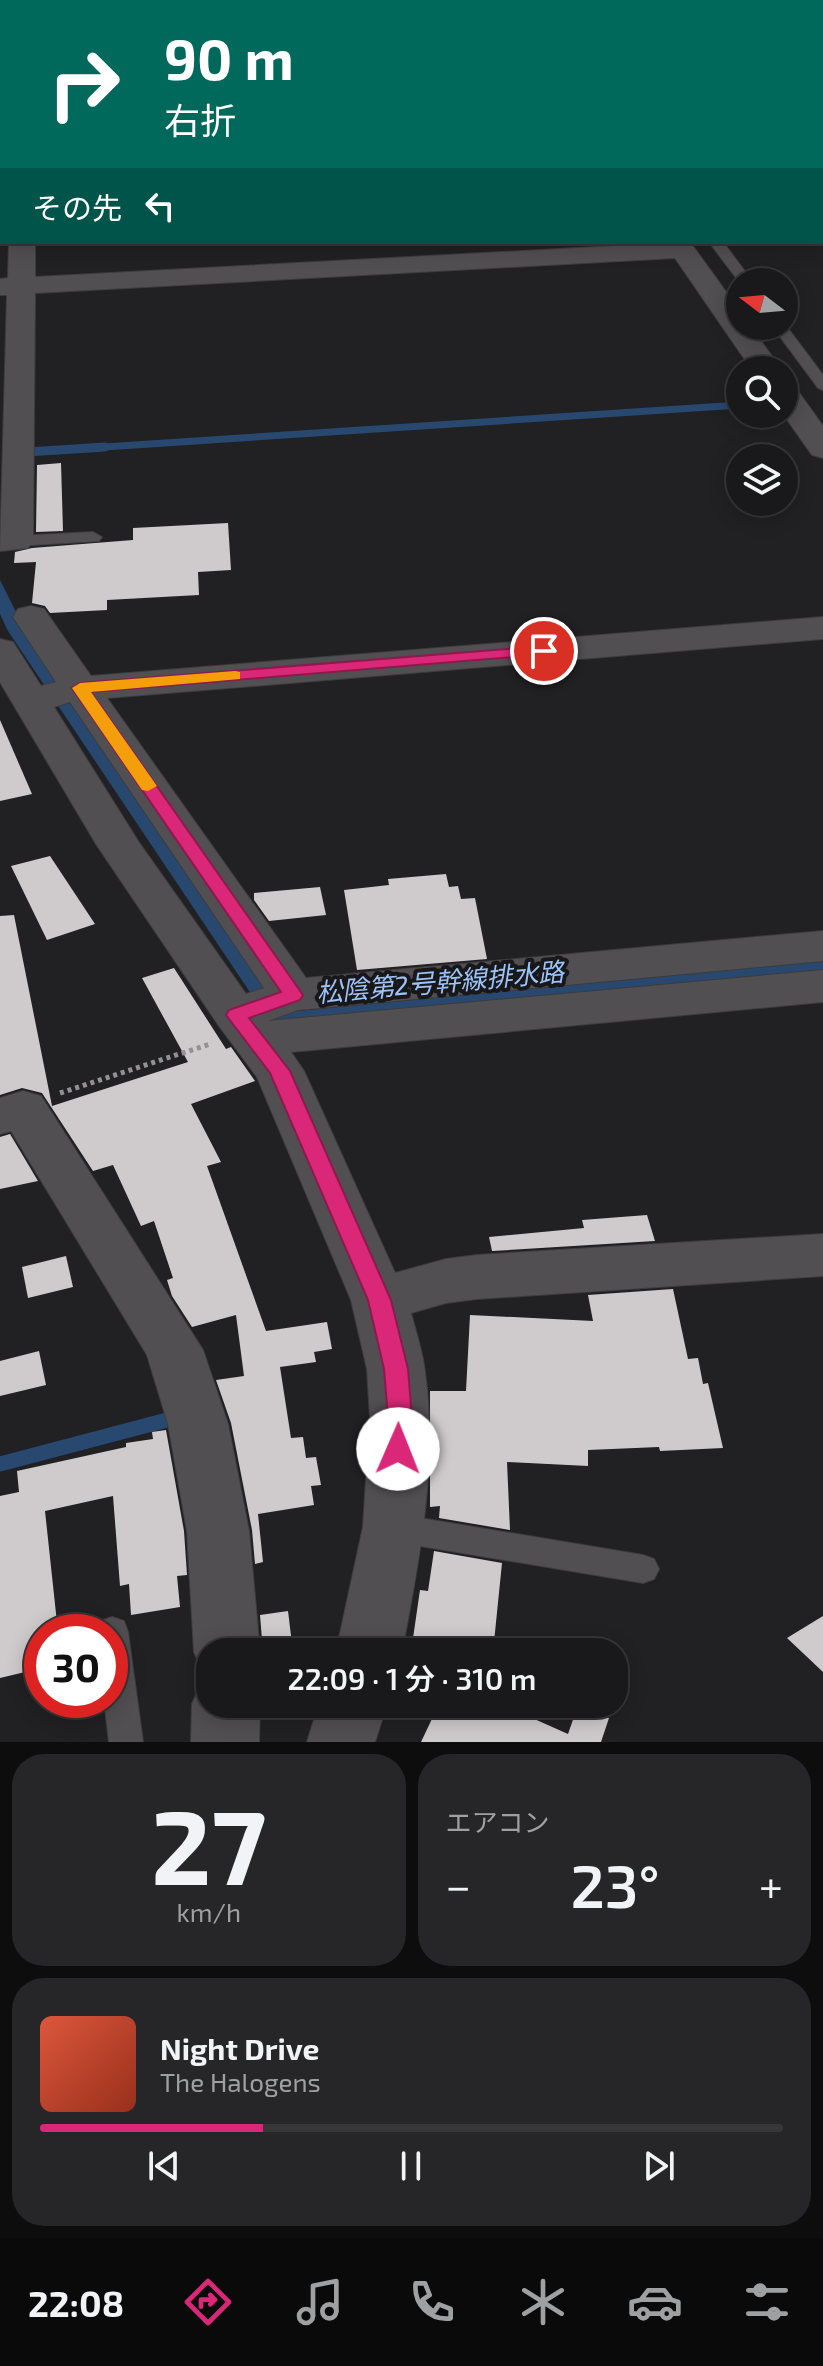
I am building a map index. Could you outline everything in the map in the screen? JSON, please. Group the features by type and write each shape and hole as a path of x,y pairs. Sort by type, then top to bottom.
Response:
{"street":[{"path":"8,541 11,287 22,244"},
{"path":"11,287 679,246 757,356"},
{"path":"798,413 823,448"},
{"path":"31,617 56,694 118,844 262,1014"},
{"path":"56,694 823,628"},
{"path":"0,650 56,694 262,1014 279,1071 379,1300 396,1369 400,1418 394,1527 372,1638"},
{"path":"262,1014 823,946"},
{"path":"262,1014 823,986"},
{"path":"11,1113 174,1350 198,1424 218,1531 226,1638"},
{"path":"379,1300 446,1281 477,1277 823,1255"},
{"path":"225,1742 226,1718"},
{"path":"341,1742 349,1718"}],"lane":[{"path":"718,244 736,268"},
{"path":"789,340 823,385"},
{"path":"8,541 93,537"},
{"path":"394,1527 643,1569"},
{"path":"123,1718 126,1742"}],"path":[{"path":"11,1113 262,1014"}],"water":[{"path":"0,580 22,624 287,1012 823,961 823,976 274,1028 8,631 0,614"}],"building":[{"path":"61,463 63,531 36,532 37,465"},
{"path":"228,523 231,570 198,572 199,595 107,600 107,610 50,613 45,606 32,603 36,562 14,563 15,552 32,548 133,540 133,528"},
{"path":"0,720 32,794 0,801"},
{"path":"50,856 95,924 47,940 11,866"},
{"path":"446,874 449,887 458,886 461,899 475,898 487,959 357,970 344,890 389,885 388,879"},
{"path":"320,887 326,915 269,921 254,900 254,893"},
{"path":"14,915 52,1106 188,1062 142,978 174,968 226,1049 231,1047 255,1081 191,1104 221,1162 207,1166 266,1331 327,1322 332,1349 314,1352 316,1362 280,1367 291,1438 303,1437 306,1458 316,1457 321,1485 311,1486 314,1505 258,1514 263,1562 255,1564 252,1530 231,1423 216,1380 244,1376 236,1315 192,1327 172,1296 167,1280 173,1278 154,1221 141,1226 113,1165 93,1171 42,1093 22,1088 0,1095 0,916"},
{"path":"10,1134 38,1181 0,1189 0,1137"},
{"path":"647,1215 655,1241 492,1251 489,1237 584,1228 582,1220"},
{"path":"66,1256 73,1287 28,1298 22,1267"},
{"path":"673,1289 688,1359 698,1358 703,1384 708,1383 723,1448 588,1450 588,1466 507,1462 510,1530 439,1518 440,1506 430,1507 430,1391 466,1391 470,1315 593,1321 588,1295"},
{"path":"39,1351 46,1385 0,1396 0,1361"},
{"path":"166,1430 184,1531 187,1575 177,1576 180,1607 131,1615 129,1584 120,1586 113,1496 45,1511 56,1614 24,1614 24,1672 0,1678 0,1496 19,1492 17,1471 126,1447 126,1443 153,1439 152,1432"},
{"path":"434,1551 502,1563 494,1638 413,1638 420,1590 428,1591"},
{"path":"288,1611 291,1638 262,1638 260,1615"},
{"path":"823,1616 823,1672 787,1638"},
{"path":"432,1718 532,1718 568,1734 574,1718 609,1718 601,1742 421,1742"}],"waterway":[{"path":"81,449 726,406"},
{"path":"81,449 105,447"},
{"path":"74,449 81,449"},
{"path":"27,452 81,449"},
{"path":"0,1464 167,1420"}],"slow traffic":[{"path":"148,786 80,688 235,676"}],"route":[{"path":"398,1449 400,1418 396,1369 379,1300 279,1071 236,1015 293,995 80,688 544,651"}],"water label":[{"name":"松陰第2号幹線排水路","path":"440,981"}]}
